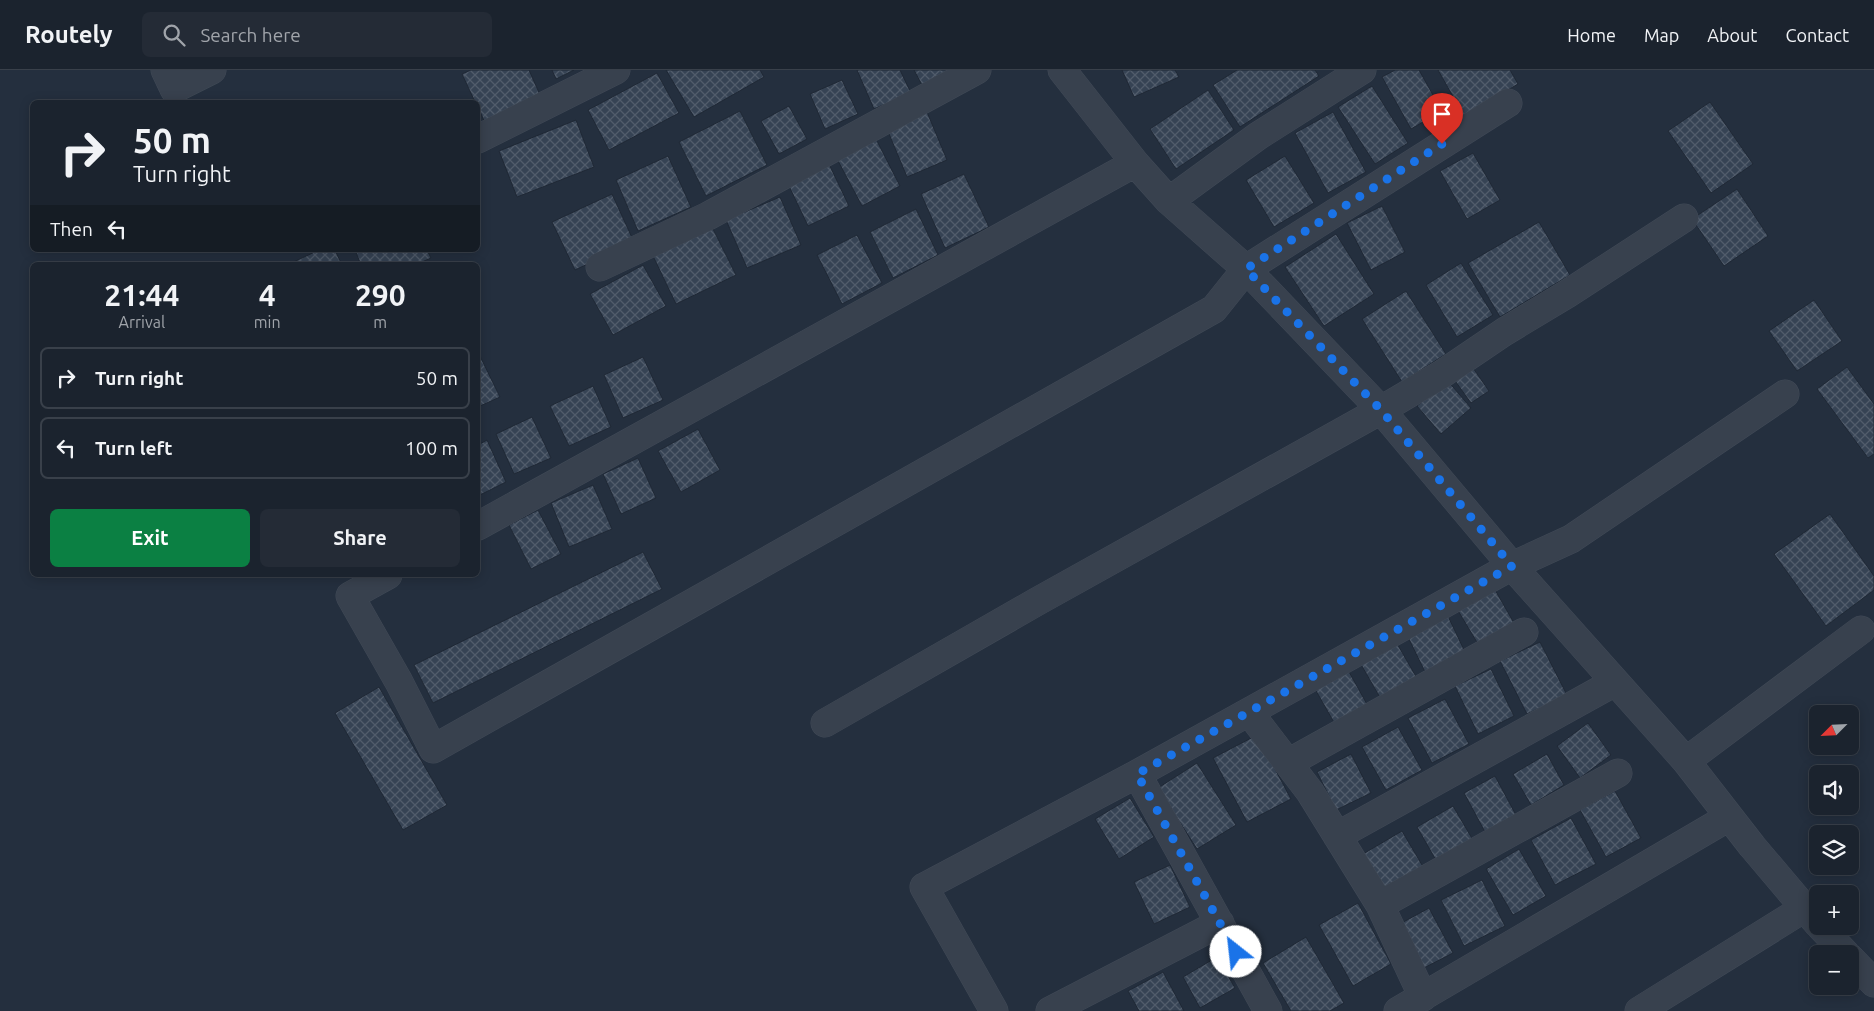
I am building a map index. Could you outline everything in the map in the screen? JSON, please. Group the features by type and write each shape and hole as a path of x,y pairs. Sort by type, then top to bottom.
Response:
{"street":[{"path":"165,70 174,89 212,70"},
{"path":"480,138 616,70"},
{"path":"600,268 708,216 977,70"},
{"path":"1062,70 1135,163 1169,201 1246,269 1381,410 1512,566 1686,762 1809,914"},
{"path":"1169,201 1258,136 1362,70"},
{"path":"384,577 350,596 399,682 432,748 1214,309 1246,269 1508,103"},
{"path":"480,525 1135,163"},
{"path":"824,723 1038,600 1381,410 1442,374 1504,332 1567,294 1684,218"},
{"path":"994,1011 924,887 1137,774 1512,566 1571,539 1786,394"},
{"path":"1686,762 1861,630"},
{"path":"1288,763 1524,632"},
{"path":"1337,836 1615,682"},
{"path":"1249,712 1310,792 1380,905 1423,996"},
{"path":"1380,905 1618,773"},
{"path":"1137,774 1268,1011"},
{"path":"1398,1011 1729,817"},
{"path":"1050,1011 1220,923"},
{"path":"1639,1011 1809,923"},
{"path":"1828,935 1838,945"},
{"path":"1859,967 1874,983"}],"building":[{"path":"471,70 529,70 541,97 485,123 480,112 480,100 474,100 462,74"},
{"path":"552,70 574,70 556,79"},
{"path":"666,70 760,70 764,77 694,117"},
{"path":"857,70 900,70 911,93 874,109"},
{"path":"914,70 951,70 922,85"},
{"path":"1122,70 1175,70 1179,77 1134,97"},
{"path":"1237,70 1315,70 1319,76 1240,127 1213,85"},
{"path":"1395,70 1419,70 1442,111 1411,129 1382,77"},
{"path":"1438,70 1510,70 1518,84 1464,116"},
{"path":"657,73 679,113 609,150 588,110"},
{"path":"842,80 858,114 825,129 810,94"},
{"path":"1372,86 1408,143 1375,164 1338,107"},
{"path":"1208,90 1234,130 1176,169 1150,129"},
{"path":"1710,102 1753,164 1711,193 1668,131"},
{"path":"789,106 807,139 779,154 761,121"},
{"path":"740,111 767,165 706,196 679,142"},
{"path":"927,112 947,160 907,177 887,129"},
{"path":"1333,112 1366,172 1328,193 1295,133"},
{"path":"576,120 594,167 517,197 499,151"},
{"path":"876,139 900,186 862,206 837,159"},
{"path":"1473,153 1500,200 1467,219 1440,171"},
{"path":"668,156 691,207 638,231 616,180"},
{"path":"1285,156 1314,203 1274,227 1246,180"},
{"path":"829,164 849,206 808,226 788,184"},
{"path":"964,174 989,227 945,248 921,194"},
{"path":"1737,189 1768,236 1724,266 1692,219"},
{"path":"612,194 634,242 575,270 552,222"},
{"path":"780,197 801,245 747,268 726,220"},
{"path":"1382,206 1405,252 1371,270 1347,223"},
{"path":"916,209 938,255 893,278 870,232"},
{"path":"1539,222 1570,275 1500,317 1468,263"},
{"path":"712,227 736,275 676,304 653,256"},
{"path":"1336,234 1374,294 1324,326 1285,267"},
{"path":"857,235 882,283 842,304 817,255"},
{"path":"315,252 336,252 341,262 293,262"},
{"path":"356,252 428,252 431,258 422,262 360,262"},
{"path":"1461,263 1493,315 1457,337 1426,285"},
{"path":"643,265 666,306 613,335 590,294"},
{"path":"1406,291 1446,354 1402,382 1362,319"},
{"path":"1814,300 1842,341 1797,371 1769,331"},
{"path":"480,356 500,397 480,406"},
{"path":"643,357 663,400 623,418 604,375"},
{"path":"1471,365 1489,391 1471,403 1453,378"},
{"path":"1847,367 1874,404 1874,454 1868,458 1817,389"},
{"path":"1447,380 1471,408 1441,434 1417,406"},
{"path":"593,386 611,427 569,446 550,406"},
{"path":"532,417 551,458 514,474 496,434"},
{"path":"698,429 720,470 681,492 658,451"},
{"path":"487,440 506,482 480,495 480,444"},
{"path":"638,458 656,498 621,514 603,474"},
{"path":"593,485 612,529 569,547 551,503"},
{"path":"538,510 561,554 531,569 509,525"},
{"path":"1830,514 1874,576 1874,590 1826,626 1774,554"},
{"path":"643,552 662,589 433,703 414,665"},
{"path":"1494,588 1514,623 1478,644 1457,609"},
{"path":"1446,612 1466,654 1426,674 1406,633"},
{"path":"1395,640 1418,680 1382,701 1359,661"},
{"path":"1540,642 1567,695 1527,714 1500,661"},
{"path":"1491,669 1514,716 1478,734 1455,686"},
{"path":"1348,670 1368,706 1336,726 1315,689"},
{"path":"379,687 447,805 403,830 335,713"},
{"path":"1445,699 1469,744 1432,763 1408,718"},
{"path":"1588,723 1611,755 1580,778 1557,746"},
{"path":"1398,727 1422,770 1386,790 1362,747"},
{"path":"1257,735 1291,799 1247,822 1213,758"},
{"path":"1351,754 1371,793 1336,810 1317,772"},
{"path":"1547,754 1564,785 1531,805 1513,774"},
{"path":"1197,763 1236,825 1197,849 1158,788"},
{"path":"1495,776 1516,815 1485,832 1464,793"},
{"path":"1615,791 1641,838 1606,857 1580,810"},
{"path":"1130,798 1154,837 1119,859 1095,819"},
{"path":"1453,806 1473,840 1437,862 1417,827"},
{"path":"1571,818 1596,864 1555,885 1531,840"},
{"path":"1402,831 1425,870 1386,893 1363,854"},
{"path":"1519,849 1546,896 1513,915 1486,869"},
{"path":"1170,865 1190,907 1154,924 1134,882"},
{"path":"1482,880 1505,926 1464,946 1441,900"},
{"path":"1358,903 1391,964 1353,986 1319,925"},
{"path":"1429,908 1453,953 1420,970 1396,926"},
{"path":"1306,937 1344,1003 1330,1011 1291,1011 1263,963"},
{"path":"1217,957 1235,988 1200,1008 1183,977"},
{"path":"1163,972 1184,1011 1139,1011 1128,991"}],"route":[{"path":"1236,952 1137,774 1512,566 1381,410 1246,269 1442,144"}]}
